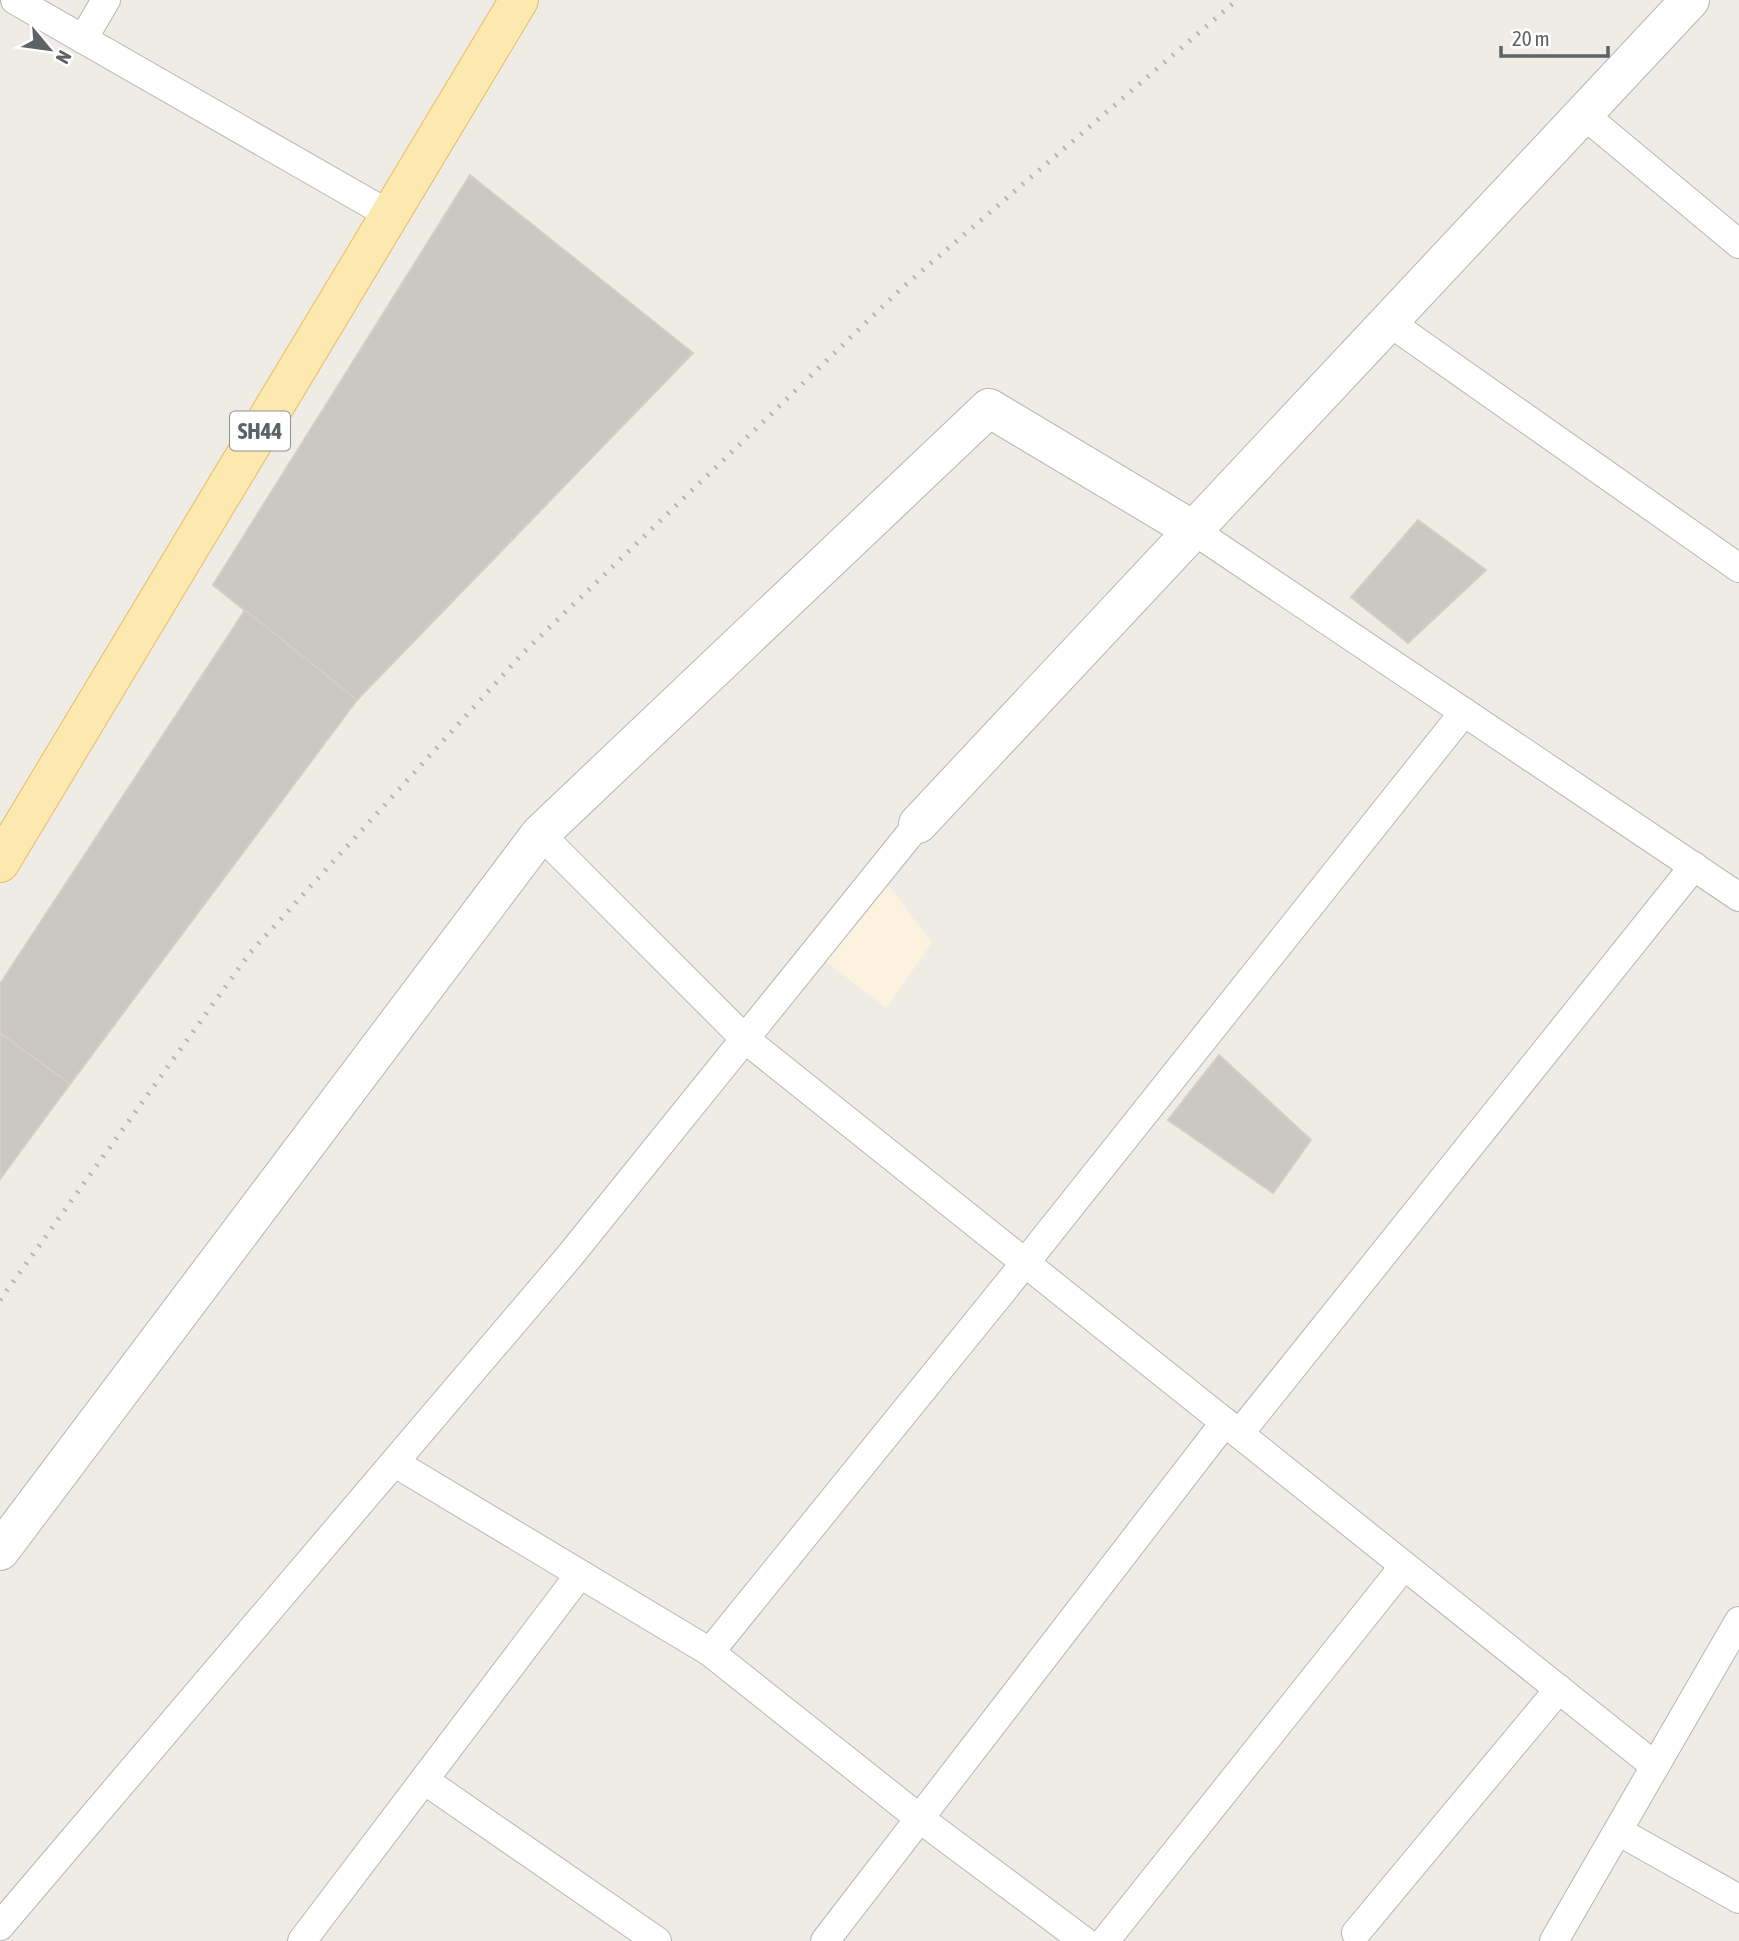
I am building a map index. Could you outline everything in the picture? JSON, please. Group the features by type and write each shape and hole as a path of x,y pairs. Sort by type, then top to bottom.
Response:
{"main road":[{"name":"SH44","path":"0,863 519,0"}],"street":[{"path":"15,0 390,215"},
{"path":"83,39 106,0"},
{"path":"0,1926 568,1258 918,824 1690,0"},
{"path":"1583,114 1739,244"},
{"path":"1389,322 1739,568"},
{"path":"0,1551 540,834 989,408 1193,530 1739,897"},
{"path":"710,1652 1025,1263 1464,712"},
{"path":"540,834 745,1039 1655,1766"},
{"path":"825,1941 919,1818 1232,1428 1693,866"},
{"path":"395,1463 710,1652 919,1818 1084,1941"},
{"path":"1105,1941 1404,1566"},
{"path":"302,1941 580,1574"},
{"path":"1554,1941 1739,1621"},
{"path":"1356,1933 1559,1689"},
{"path":"424,1780 657,1941"},
{"path":"1618,1831 1739,1899"}],"shaded area":[{"path":"879,873 932,943 886,1008 815,953"}],"building":[{"path":"470,175 693,353 357,700 213,585"},
{"path":"1418,520 1486,570 1408,643 1351,597"},
{"path":"245,610 357,700 70,1084 0,1033 0,984"},
{"path":"0,1033 70,1084 0,1179"},
{"path":"1219,1055 1311,1140 1273,1193 1168,1120"}],"railway":[{"path":"0,1300 249,954 524,652 902,288 1237,0"}]}
